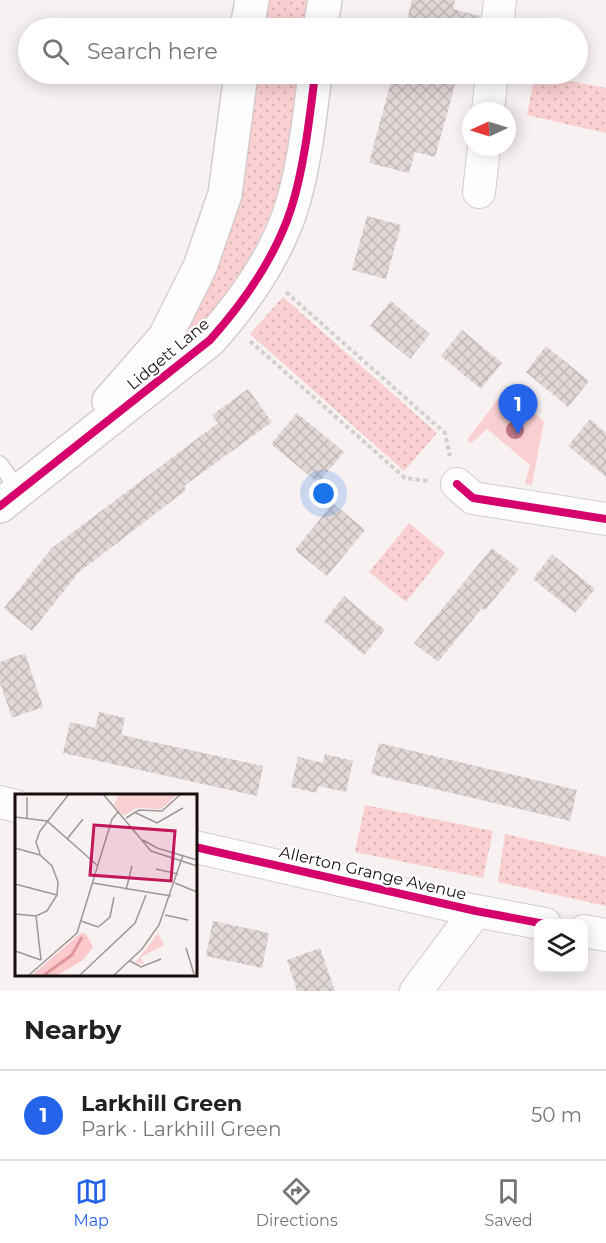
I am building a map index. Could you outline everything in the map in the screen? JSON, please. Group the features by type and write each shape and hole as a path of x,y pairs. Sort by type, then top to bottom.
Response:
{"street":[{"path":"249,18 252,0"},
{"path":"322,18 325,0"},
{"path":"498,18 500,0"},
{"name":"Lidgett Lane","path":"54,464 165,337 200,267 225,194 240,84"},
{"name":"Lidgett Lane","path":"9,499 210,340 263,272 291,208 313,84"},
{"path":"489,102 491,84"},
{"path":"479,192 483,156"},
{"path":"457,484 473,498 606,519"},
{"path":"0,802 15,806"},
{"name":"Allerton Grange Avenue","path":"196,847 534,922"},
{"path":"416,991 476,910"},
{"path":"588,932 606,935"}],"lane":[{"path":"0,464 9,499"}],"path":[{"path":"227,321 405,478 457,484 445,433 263,272"}],"shaded area":[{"path":"263,0 312,0 309,18 260,18"},
{"path":"249,84 299,84 290,151 273,207 261,234 233,285 216,309 178,353 174,347"},
{"path":"533,84 586,84 606,88 606,133 527,115"},
{"path":"283,297 437,433 404,471 250,334"},
{"path":"508,393 544,421 532,485 525,484 530,465 487,429 471,443 467,440 502,394"},
{"path":"409,523 445,553 406,602 369,572"},
{"path":"365,805 493,831 483,878 355,852"},
{"path":"505,834 606,857 606,906 498,882"}],"building":[{"path":"412,0 455,0 453,9 480,16 480,18 408,18"},
{"path":"390,84 455,84 435,157 415,152 409,173 369,163"},
{"path":"367,216 401,225 386,279 352,270"},
{"path":"391,301 430,334 410,359 370,326"},
{"path":"462,330 502,363 481,389 441,356"},
{"path":"546,346 589,381 568,407 526,372"},
{"path":"248,389 272,422 184,486 186,490 78,573 32,631 4,608 52,548 218,423 212,415"},
{"path":"297,413 344,452 318,483 271,444"},
{"path":"590,419 606,433 606,477 568,446"},
{"path":"333,503 365,530 327,576 295,550"},
{"path":"492,548 519,569 485,610 482,608 438,662 414,643"},
{"path":"552,554 595,589 575,613 533,579"},
{"path":"344,596 385,630 364,655 324,621"},
{"path":"25,653 43,707 12,718 0,683 0,662"},
{"path":"99,712 125,718 121,735 263,766 257,796 63,753 70,722 95,728"},
{"path":"379,743 577,790 570,821 371,774"},
{"path":"325,754 353,761 346,792 318,786 317,793 291,787 298,757 323,763"},
{"path":"213,921 269,933 262,968 206,956"},
{"path":"320,948 335,991 297,991 287,960"}],"cycle path":[{"path":"0,506 210,340 235,310 267,262 291,209 303,160 314,84"},
{"path":"457,484 473,498 606,519"},
{"path":"196,847 476,911 534,922"}],"place":[{"name":"Larkhill Green","path":"518,434"}]}
